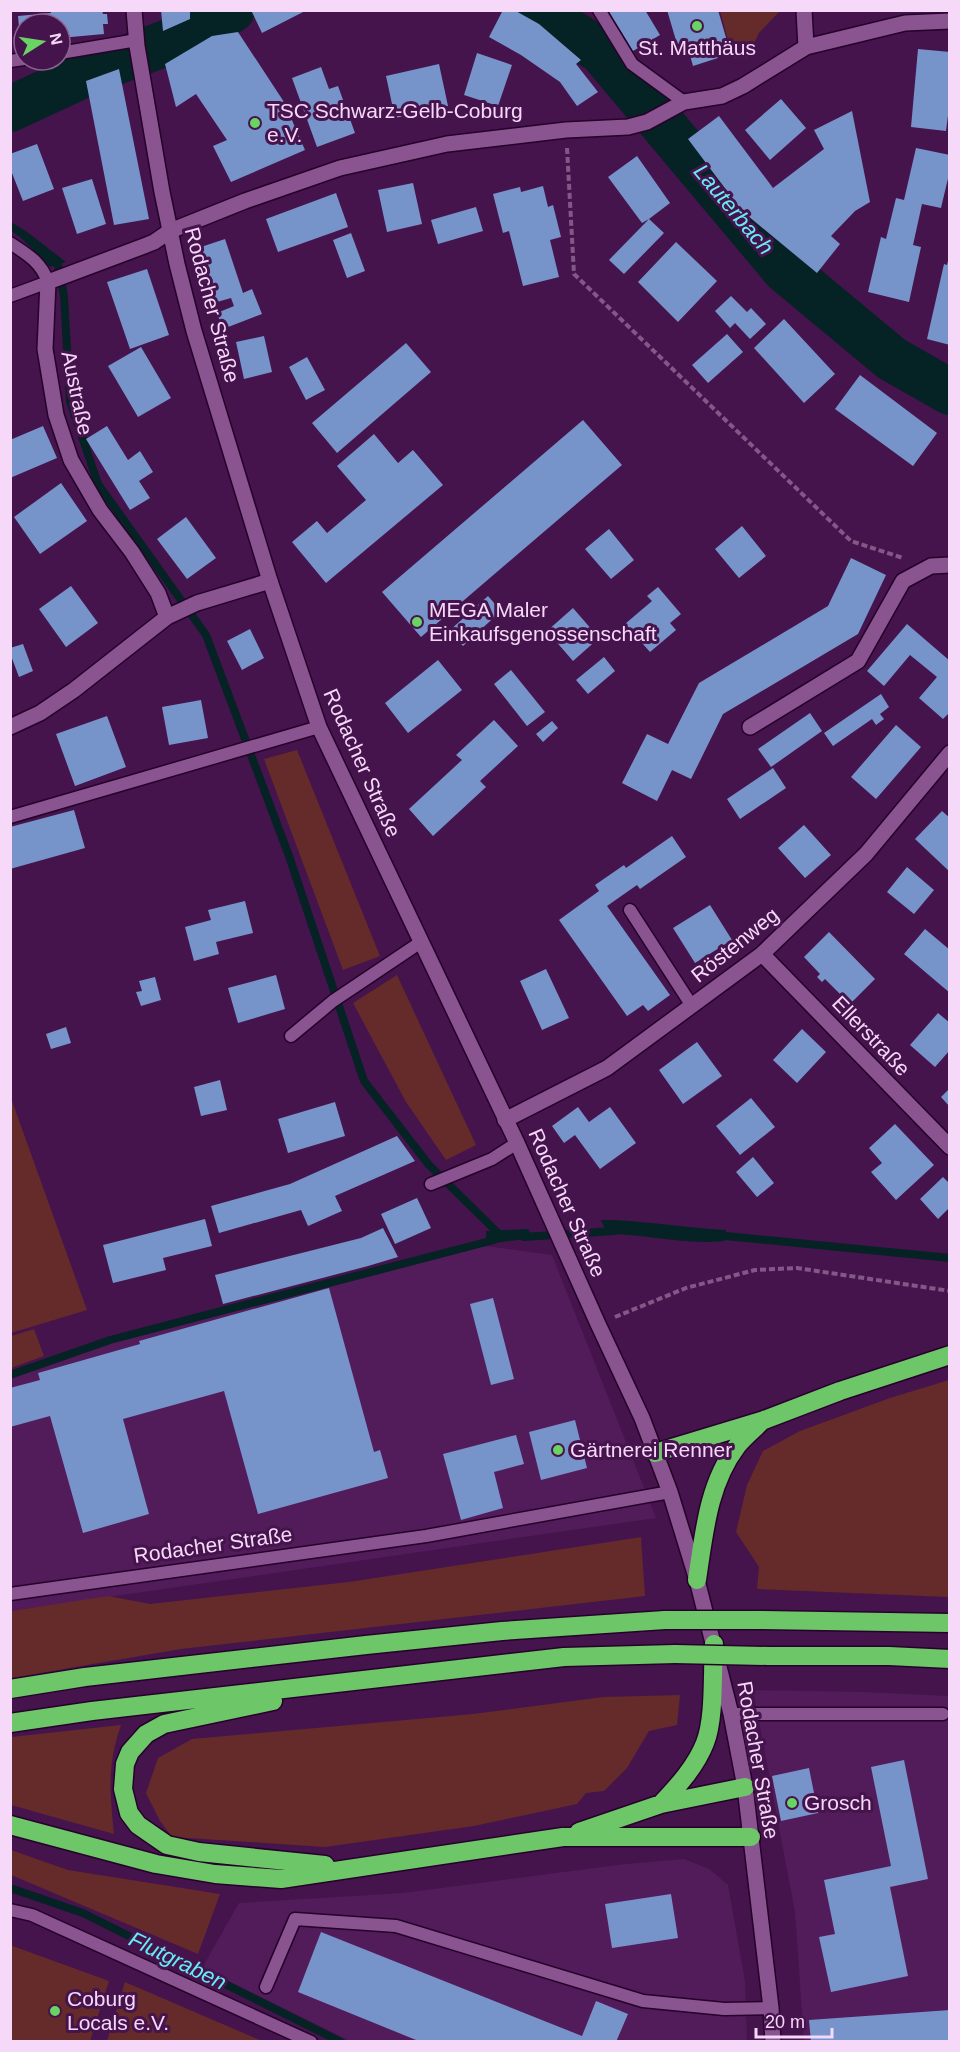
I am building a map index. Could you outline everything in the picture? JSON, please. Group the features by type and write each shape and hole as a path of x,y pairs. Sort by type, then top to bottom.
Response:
{"highway":[{"path":"655,1452 764,1420 840,1390 950,1355"},
{"path":"697,1580 708,1513 721,1472 737,1445 764,1420"},
{"path":"10,1689 85,1677 502,1631 665,1620 950,1623"},
{"path":"661,1804 681,1782 705,1743 710,1721 714,1644"},
{"path":"10,1723 92,1711 564,1657 675,1654 889,1656 950,1659"},
{"path":"350,1868 199,1852 167,1845 138,1825 129,1813 123,1789 125,1764 130,1752 146,1734 164,1724 369,1680"},
{"path":"563,1837 661,1804 745,1787"},
{"path":"10,1825 156,1864 214,1874 281,1879 563,1837 751,1837"}],"street":[{"name":"Rodacher Straße","path":"134,10 141,68 170,231 194,331 270,581 319,727 517,1143 597,1324 642,1418 670,1492 714,1644 745,1787 773,2042"},
{"path":"804,10 806,47"},
{"path":"50,281 154,242 170,231 245,201 340,168 447,144 566,130 628,127 647,122 684,102 722,96 743,86 806,47 905,23 950,21"},
{"name":"Austraße","path":"50,281 45,349 56,415 71,460 100,510 132,552 172,615"},
{"path":"750,727 858,661 903,581 931,566 950,565"},
{"path":"10,727 40,713 74,690 172,615 197,603 270,581"},
{"name":"Röstenweg","path":"506,1120 607,1068 762,954 866,854 950,753"},
{"name":"Ellerstraße","path":"762,954 950,1146"}],"lane":[{"path":"599,10 599,15 632,64 684,102"},
{"path":"72,51 137,43"},
{"path":"10,243 36,260 50,281 10,296"},
{"path":"10,817 319,727"},
{"path":"630,910 692,1006"},
{"path":"291,1035 333,1001 421,942"},
{"path":"431,1184 492,1159 517,1143"},
{"name":"Rodacher Straße","path":"10,1594 426,1536 670,1492"},
{"path":"731,1714 943,1714"},
{"path":"10,1910 32,1915 310,2042"},
{"path":"266,1987 295,1919 396,1926 643,2001 724,2009 771,2008"}],"path":[{"path":"566,130 574,274 852,541 931,566"},
{"path":"597,1324 686,1288 755,1270 797,1268 950,1291"}],"shaded area":[{"path":"208,10 237,11 240,14 161,53 158,36"},
{"path":"720,10 780,11 759,33 747,58 733,58"},
{"path":"593,34 651,95 636,104 620,91 591,53"},
{"path":"11,222 66,262 50,267 11,231"},
{"path":"297,750 380,956 343,970 264,759"},
{"path":"397,975 476,1145 446,1160 406,1102 353,1003"},
{"path":"11,1098 87,1310 10,1333"},
{"path":"601,1220 726,1230 725,1241 696,1242 607,1234"},
{"path":"528,1229 533,1238 486,1244 486,1231"},
{"path":"485,1246 552,1255 656,1518 11,1611 10,1375 110,1340"},
{"path":"34,1329 44,1356 11,1368 11,1336"},
{"path":"949,1380 949,1597 757,1589 759,1567 736,1532 747,1485 763,1451 800,1431 890,1398"},
{"path":"641,1537 645,1596 181,1649 11,1678 11,1611 108,1596 150,1604 349,1582"},
{"path":"753,1690 949,1696 949,2041 804,2041 795,1912"},
{"path":"680,1695 677,1725 649,1731 627,1768 604,1791 586,1793 577,1804 474,1826 325,1847 172,1837 160,1821 146,1793 158,1758 192,1739 473,1714 603,1697"},
{"path":"121,1725 113,1753 111,1779 114,1834 11,1805 11,1737"},
{"path":"11,1850 68,1870 220,1894 198,1954 11,1875"},
{"path":"684,1859 709,1869 728,1885 745,1981 747,2041 350,2041 202,1968 239,1903 403,1893 625,1864"},
{"name":"Coburg Locals e.V.","path":"10,1945 109,1981 90,2041 11,2041"},
{"path":"125,1982 262,2041 107,2041"}],"building":[{"path":"51,10 102,10 103,14 107,14 108,24 103,24 104,34 72,37 72,12 51,12"},
{"path":"161,10 190,10 190,19 163,31"},
{"path":"251,10 307,10 262,33"},
{"path":"503,10 514,10 539,24 581,60 576,64 598,92 577,106 560,82 521,55 489,37"},
{"path":"608,10 645,10 660,35 633,51"},
{"name":"St. Matthäus","path":"667,10 718,10 727,41 717,44 721,57 693,66 689,52 680,54"},
{"name":"TSC Schwarz-Gelb-Coburg e.V.","path":"238,32 284,102 305,150 231,182 213,146 227,140 196,94 176,107 165,64 212,36"},
{"path":"918,49 950,52 950,100 946,131 911,127"},
{"path":"477,53 512,65 498,106 464,95"},
{"path":"439,64 448,106 395,118 386,76"},
{"path":"321,67 329,89 338,86 355,133 317,147 292,78"},
{"path":"119,69 149,219 114,225 86,81"},
{"path":"781,99 806,128 770,160 745,130"},
{"path":"852,111 870,202 855,211 831,236 840,244 817,273 742,211 688,139 719,116 773,188 824,149 814,130"},
{"path":"37,144 54,189 23,201 10,168 10,154"},
{"path":"916,148 950,155 950,170 941,208 922,204 913,245 921,247 909,302 868,292 881,237 886,239 896,198 904,200"},
{"path":"637,156 670,203 642,223 608,177"},
{"path":"92,179 106,224 77,234 62,188"},
{"path":"413,183 422,224 387,232 378,190"},
{"path":"543,186 548,207 553,205 561,237 550,240 559,277 523,286 509,231 503,233 493,194 520,187 521,192"},
{"path":"336,193 348,227 278,252 266,219"},
{"path":"476,207 483,231 438,244 431,220"},
{"path":"649,219 664,233 624,274 609,260"},
{"path":"351,233 365,271 347,278 333,240"},
{"path":"225,239 243,293 252,289 262,314 223,329 217,313 234,306 231,298 210,304 192,250"},
{"path":"676,242 717,281 678,322 638,282"},
{"path":"949,257 950,345 927,339 944,264 947,265"},
{"path":"147,269 169,335 130,349 107,282"},
{"path":"731,296 747,312 751,308 766,324 750,339 735,323 730,328 715,311"},
{"path":"784,319 835,374 804,403 754,348"},
{"path":"727,334 743,352 708,383 692,365"},
{"path":"264,336 272,372 244,379 236,342"},
{"path":"406,343 431,372 337,453 312,423"},
{"path":"141,347 171,398 138,417 108,366"},
{"path":"307,357 325,390 306,400 289,367"},
{"path":"860,375 937,433 913,466 835,409"},
{"path":"583,420 622,465 421,637 382,592"},
{"path":"43,426 57,458 10,478 10,440"},
{"path":"107,426 128,460 140,451 153,472 139,481 150,498 130,510 86,439"},
{"path":"374,434 398,463 413,450 443,485 326,583 292,542 317,521 327,533 366,500 337,466"},
{"path":"61,483 87,521 40,554 14,517"},
{"path":"186,517 216,558 187,579 157,539"},
{"path":"742,526 766,556 739,578 715,549"},
{"path":"609,529 634,560 611,579 585,549"},
{"path":"851,558 886,575 858,634 723,714 691,779 672,770 657,801 622,783 647,734 668,744 699,683 828,606"},
{"path":"71,586 98,623 66,647 39,609"},
{"path":"658,587 681,614 670,623 676,630 650,652 625,624 652,601 647,596"},
{"path":"488,596 501,611 463,646 449,631"},
{"path":"573,608 599,638 573,661 547,631"},
{"path":"907,624 950,661 950,712 943,719 919,698 937,677 910,655 884,686 867,671"},
{"path":"250,629 264,658 242,670 227,641"},
{"path":"23,644 33,671 19,677 10,648"},
{"path":"604,657 615,671 588,694 576,680"},
{"path":"438,660 462,690 408,733 385,703"},
{"path":"511,670 545,712 527,726 494,684"},
{"path":"881,694 889,707 880,714 884,719 876,725 872,719 833,746 824,733"},
{"path":"201,700 208,738 169,745 162,707"},
{"path":"810,713 822,731 771,767 758,749"},
{"path":"107,716 126,767 75,786 56,734"},
{"path":"494,720 518,746 480,781 486,787 433,836 409,809 462,760 456,755"},
{"path":"552,721 558,728 543,742 536,734"},
{"path":"896,725 921,747 876,799 851,777"},
{"path":"773,768 786,788 740,819 727,799"},
{"path":"74,810 85,848 10,869 10,827"},
{"path":"942,811 950,818 950,872 915,839"},
{"path":"804,825 831,855 805,878 778,848"},
{"path":"672,836 686,857 640,889 637,885 607,906 670,995 648,1011 643,1005 627,1016 559,920 599,891 595,885 624,865 626,868"},
{"path":"907,867 934,890 914,914 887,892"},
{"path":"245,901 253,933 216,942 219,954 194,961 185,927 211,920 208,910"},
{"path":"710,905 732,940 695,963 673,928"},
{"path":"925,929 950,950 950,993 904,954"},
{"path":"829,932 875,979 850,1004 825,979 822,982 817,977 820,974 804,957"},
{"path":"546,969 569,1018 542,1030 520,981"},
{"path":"276,975 285,1009 238,1023 228,988"},
{"path":"155,977 161,1000 141,1006 136,992 142,991 139,981"},
{"path":"938,1013 950,1023 950,1050 935,1067 910,1045"},
{"path":"66,1027 71,1043 51,1049 46,1034"},
{"path":"802,1029 826,1052 797,1083 773,1060"},
{"path":"697,1042 722,1076 683,1104 659,1070"},
{"path":"220,1080 227,1110 201,1116 194,1087"},
{"path":"950,1088 950,1107 941,1097"},
{"path":"751,1098 775,1127 740,1155 716,1126"},
{"path":"335,1102 345,1136 288,1153 278,1119"},
{"path":"578,1107 589,1122 610,1107 636,1143 600,1169 575,1135 564,1143 552,1126"},
{"path":"895,1124 934,1165 896,1200 871,1172 882,1163 869,1148"},
{"path":"397,1136 415,1161 335,1196 342,1211 308,1226 301,1210 219,1233 211,1206 290,1184"},
{"path":"753,1157 774,1183 757,1197 736,1172"},
{"path":"943,1177 950,1184 950,1207 938,1219 920,1199"},
{"path":"417,1198 431,1228 395,1244 381,1214"},
{"path":"205,1219 212,1246 163,1258 166,1270 113,1283 103,1245"},
{"path":"383,1228 398,1257 223,1304 215,1275 361,1238"},
{"path":"329,1288 374,1452 380,1450 388,1478 258,1514 224,1391 123,1419 149,1514 83,1533 50,1416 10,1427 10,1388 40,1380 38,1373 140,1344 139,1341"},
{"path":"493,1298 514,1379 491,1385 470,1304"},
{"name":"Gärtnerei Renner","path":"575,1420 587,1468 541,1480 529,1432"},
{"path":"516,1435 524,1464 494,1472 503,1508 461,1520 443,1454"},
{"path":"904,1760 928,1879 890,1887 908,1976 831,1992 819,1937 835,1934 824,1880 891,1866 871,1767"},
{"path":"809,1768 818,1813 781,1821 772,1776"},
{"path":"671,1894 678,1938 612,1948 605,1904"},
{"path":"321,1932 582,2036 596,2001 628,2014 616,2042 421,2042 298,1992"},
{"path":"950,2010 950,2042 811,2042 809,2020"}],"waterway":[{"name":"Lauterbach","path":"10,109 92,71 182,37 232,10"},
{"name":"Lauterbach","path":"535,10 601,51 785,270 892,359 950,392"},
{"path":"54,258 57,261 64,296 70,401 98,484 206,635 289,856 364,1081 429,1165 502,1237"},
{"path":"524,1237 614,1231"},
{"path":"715,1235 950,1258"},
{"path":"10,1375 110,1340 494,1240"},
{"name":"Flutgraben","path":"10,1888 83,1913 341,2042"}],"place":[{"name":"St. Matthäus","path":"697,26"},
{"name":"TSC Schwarz-Gelb-Coburg e.V.","path":"255,123"},
{"name":"MEGA Maler Einkaufsgenossenschaft","path":"417,622"},
{"name":"Gärtnerei Renner","path":"558,1450"},
{"name":"Grosch","path":"792,1803"},
{"name":"Coburg Locals e.V.","path":"55,2011"}]}
